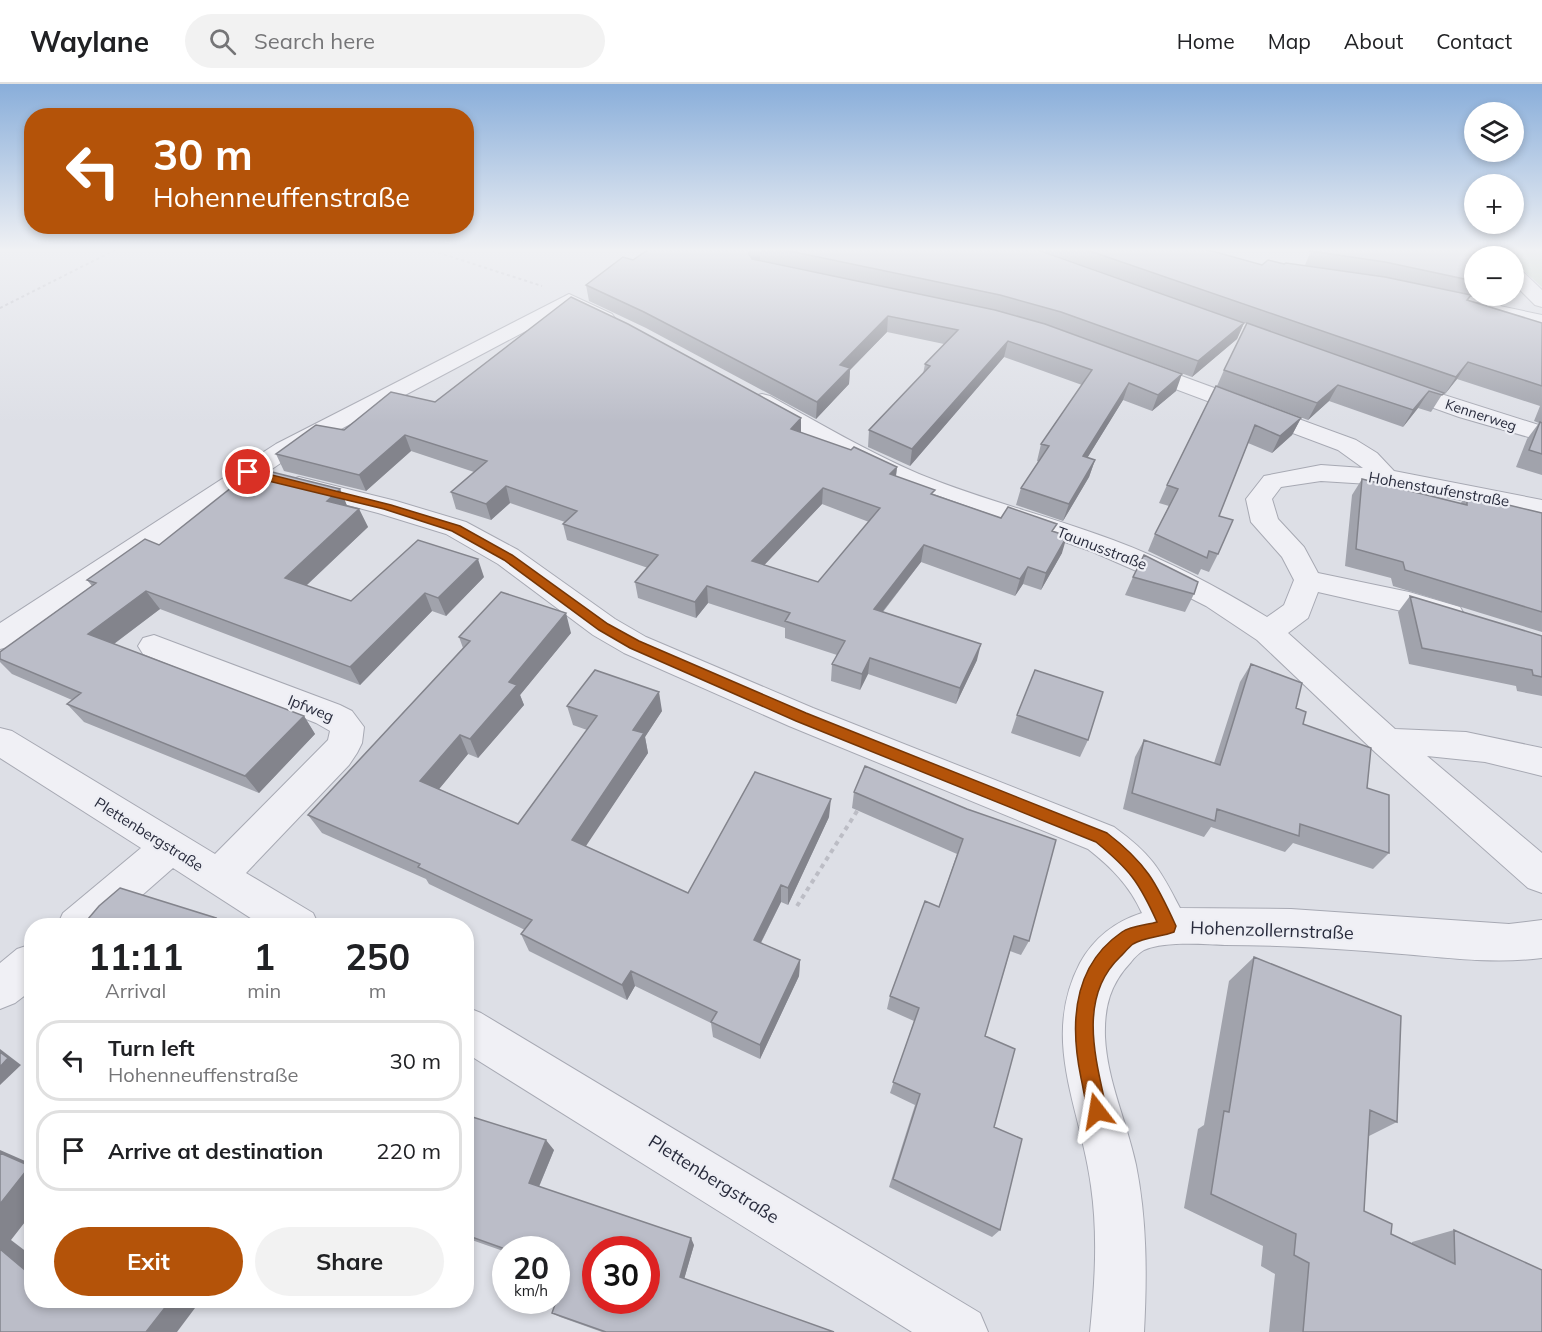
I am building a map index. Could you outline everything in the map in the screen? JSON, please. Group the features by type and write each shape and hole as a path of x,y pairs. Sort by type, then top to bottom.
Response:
{"street":[{"path":"0,638 285,449 555,307"},
{"path":"584,307 628,329"},
{"path":"1476,307 1542,321"},
{"path":"1116,359 1347,445 1368,458 1385,477"},
{"name":"Kennerweg","path":"1378,380 1467,412 1542,434"},
{"name":"Taunusstraße","path":"744,391 863,456 910,478 943,492 1103,546 1152,566 1216,599 1268,632 1388,743 1542,876"},
{"path":"248,472 387,507 456,528 508,557 603,627 635,645 1101,838 1126,857 1146,880 1168,926"},
{"name":"Hohenstaufenstraße","path":"1308,580 1294,553 1265,522 1259,499 1273,481 1321,472 1385,477 1466,491 1542,508"},
{"path":"1268,632 1297,611 1308,580 1409,602 1472,622"},
{"name":"Ipfweg","path":"154,646 328,714 340,720 347,727 345,743 337,755 218,876"},
{"name":"Plettenbergstraße","path":"0,741 286,918"},
{"path":"1388,743 1419,741 1464,746 1542,762"},
{"path":"87,918 170,848"},
{"name":"Hohenzollernstraße","path":"1117,1332 1120,1301 1118,1214 1108,1143 1092,1096 1084,1048 1084,1014 1089,989 1102,962 1128,938 1168,926 1262,926 1509,944 1542,939"},
{"path":"0,989 24,970"},
{"name":"Plettenbergstraße","path":"474,1033 961,1332"}],"path":[{"path":"797,906 892,753"}],"building":[{"path":"558,307 593,307 628,324 801,418 791,429 851,450 854,447 897,467 890,474 935,490 931,494 1001,518 1008,507 1057,524 1052,531 1067,536 1046,573 1028,567 1020,579 924,545 874,609 981,644 960,688 870,658 862,674 832,664 845,641 785,621 790,613 707,586 695,602 635,582 658,555 563,524 577,511 506,486 486,504 451,492 487,461 405,435 359,475 276,454 316,425 344,430 391,392 435,402","holes":["823,488 880,508 818,582 752,561"]},
{"path":"634,307 982,307 1045,324 1182,374 1158,395 1129,383 1083,456 1095,460 1069,504 1021,488 1049,446 1041,444 1092,370 1008,341 912,449 869,430 930,366 925,364 958,330 888,316 840,365 850,368 817,402"},
{"path":"1044,307 1199,307 1244,323 1198,361"},
{"path":"1253,307 1491,307 1542,323 1542,386 1468,362 1456,377"},
{"path":"1247,323 1444,393 1442,395 1429,391 1413,410 1338,385 1317,403 1224,370"},
{"path":"1216,386 1301,418 1280,436 1255,425 1219,516 1233,520 1218,554 1209,551 1207,558 1155,534 1178,489 1167,485"},
{"path":"1540,422 1542,423 1542,454 1529,450"},
{"path":"256,468 340,489 327,501 359,509 285,578 351,601 418,540 478,559 438,598 425,593 350,667 146,591 88,634 304,716 245,776 67,704 81,693 0,659 0,652 96,583 87,580 145,539 159,545"},
{"path":"1362,479 1467,505 1467,495 1542,513 1542,612 1405,570 1403,562 1356,549"},
{"path":"1144,555 1198,582 1194,594 1133,577"},
{"path":"501,592 566,613 509,682 517,685 470,739 460,735 420,781 518,824 597,716 567,706 595,670 659,692 633,730 644,733 572,840 688,893 755,772 831,799 788,888 781,885 754,940 800,960 760,1045 711,1022 717,1012 631,971 622,985 521,934 532,920 418,867 420,864 308,815 470,641 459,637"},
{"path":"1410,596 1542,636 1542,677 1533,675 1532,670 1422,648"},
{"path":"1251,664 1302,683 1296,708 1306,712 1303,724 1371,748 1367,788 1389,795 1389,853 1300,824 1299,836 1217,809 1215,821 1132,793 1144,740 1220,765"},
{"path":"1035,670 1103,692 1088,740 1017,715"},
{"path":"865,766 967,809 1056,840 1029,941 1014,936 985,1036 1015,1049 994,1127 1022,1139 1000,1230 893,1179 920,1094 893,1082 919,1008 890,996 925,901 939,907 963,839 854,792"},
{"path":"120,888 216,918 89,918"},
{"path":"1254,957 1401,1016 1397,1122 1370,1110 1364,1211 1392,1224 1391,1234 1455,1264 1454,1230 1542,1270 1542,1332 1303,1332 1309,1263 1294,1255 1296,1234 1211,1194 1224,1111 1229,1112"},
{"path":"0,1052 8,1058 0,1067"},
{"path":"474,1118 546,1140 529,1183 691,1238 680,1277 834,1332 606,1332 555,1314 570,1314 570,1236 492,1236 492,1244 474,1238"},
{"path":"0,1153 24,1163 24,1174 0,1204"},
{"path":"0,1249 24,1269 24,1308 165,1308 146,1332 0,1332"}],"route":[{"path":"248,472 387,507 456,528 508,557 603,627 635,645 801,717 1101,838 1126,857 1146,880 1168,926 1128,938 1102,962 1089,989 1084,1014 1084,1048 1092,1096 1097,1111"}]}
